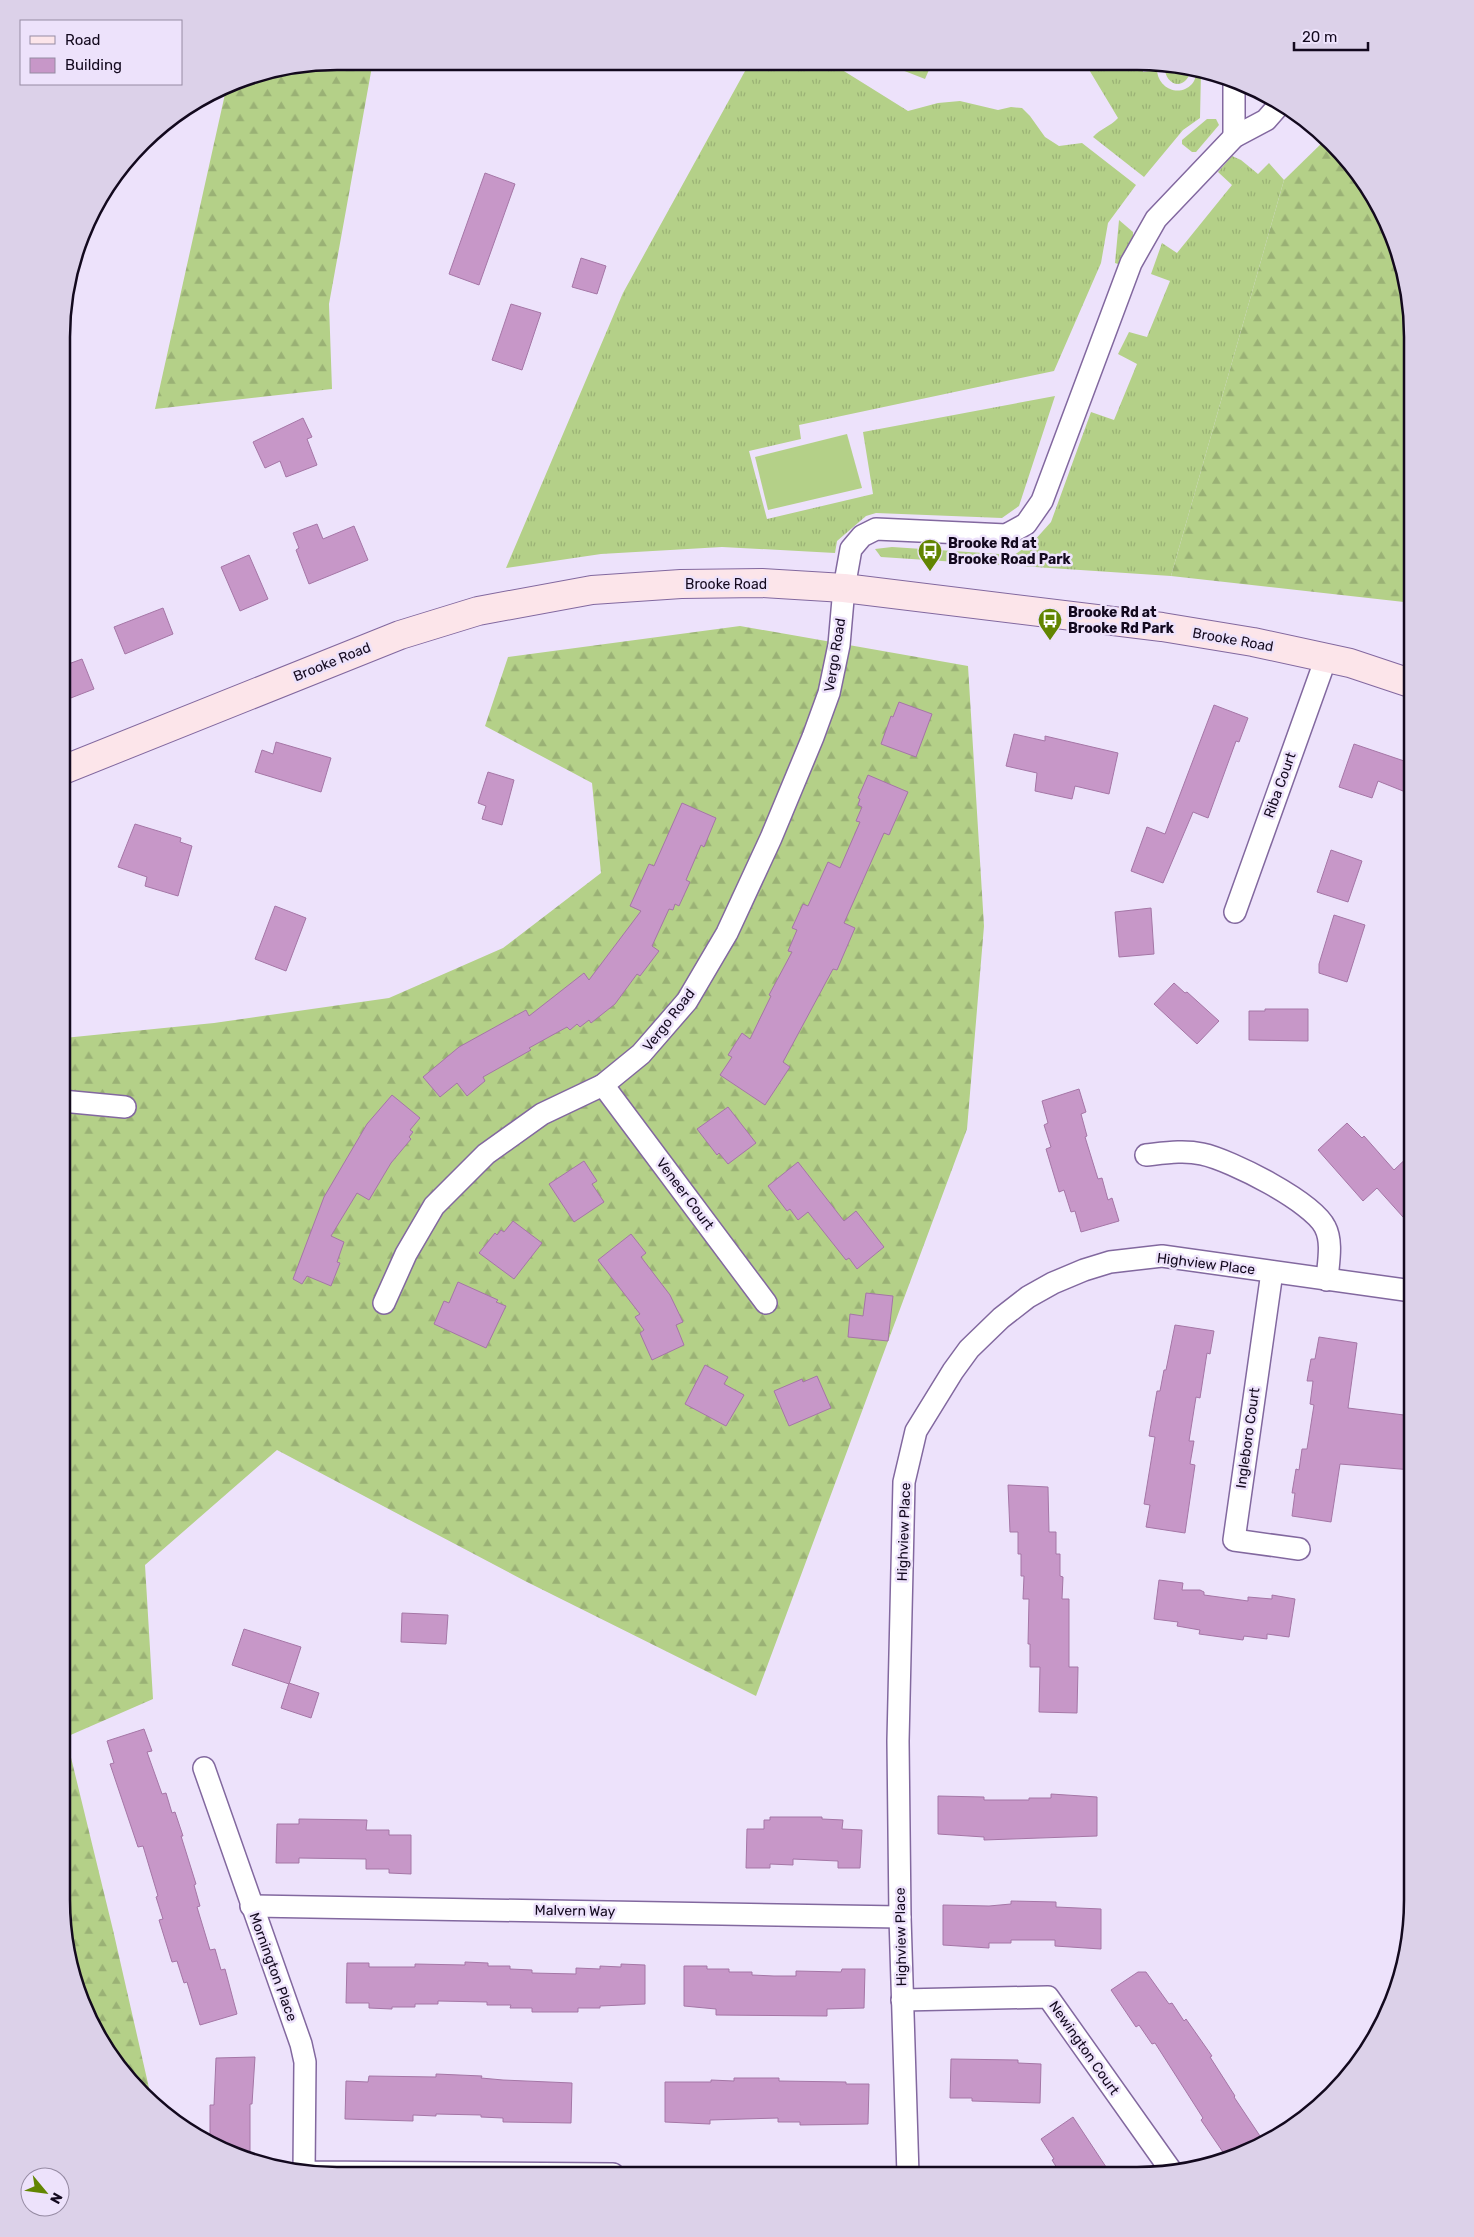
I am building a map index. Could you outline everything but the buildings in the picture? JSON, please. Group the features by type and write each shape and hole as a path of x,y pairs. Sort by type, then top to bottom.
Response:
{"street":[{"path":"1234,88 1234,137"},
{"name":"Vergo Road","path":"384,1303 406,1254 434,1206 480,1160 542,1114 603,1085 641,1054 687,1001 727,933 771,838 829,693 839,645 844,588 851,549 862,536 876,529 1006,535 1026,524 1042,501 1131,263 1156,219 1234,137 1266,120 1276,109"},
{"name":"Brooke Road","path":"70,767 400,635 478,611 592,590 681,584 753,584 844,588 1162,627 1253,642 1350,663 1404,681"},
{"name":"Riba Court","path":"1235,912 1326,658"},
{"name":"Veneer Court","path":"603,1085 766,1303"},
{"path":"70,1102 126,1107"},
{"path":"1146,1154 1182,1152 1203,1154 1260,1178 1300,1204 1321,1220 1328,1232 1327,1280"},
{"name":"Highview Place","path":"908,2167 900,1917 898,1741 904,1482 916,1431 969,1348 1001,1318 1028,1297 1053,1283 1110,1262 1162,1256 1404,1290"},
{"name":"Ingleboro Court","path":"1272,1272 1234,1540 1299,1549"},
{"name":"Mornington Place","path":"204,1768 301,2044 305,2062 304,2165"},
{"name":"Malvern Way","path":"251,1906 900,1917"},
{"name":"Newington Court","path":"902,2000 1048,1997 1167,2165"}],"green space":[{"path":"371,70 329,304 332,389 155,409 225,95 251,84 302,72"},
{"path":"746,70 842,70 908,111 938,103 960,101 998,110 1011,107 1022,108 1045,137 1059,146 1082,143 1136,185 1108,223 1101,263 1054,371 799,425 801,439 749,451 767,519 873,494 863,432 1055,396 1019,506 1002,518 876,513 866,516 837,541 835,553 722,547 601,554 506,568 623,293"},
{"path":"902,70 929,70 925,79"},
{"path":"1089,70 1157,71 1161,82 1170,89 1175,90 1187,88 1193,83 1196,77 1201,78 1200,118 1183,130 1144,177 1093,137 1118,118"},
{"path":"1165,72 1189,75 1182,83 1175,84"},
{"path":"1207,119 1216,119 1219,125 1196,152 1192,152 1182,144 1182,140"},
{"path":"1321,144 1349,174 1368,203 1384,235 1395,268 1402,302 1404,337 1404,602 1171,576 1284,180"},
{"path":"1232,156 1241,160 1258,174 1269,163 1284,180 1171,576 881,557 875,549 892,547 1014,555 1033,542 1051,522 1091,412 1114,420 1137,364 1118,354 1129,332 1147,337 1170,281 1151,274 1162,243 1177,253 1232,185 1218,172"},
{"path":"1119,220 1133,232 1133,239 1121,265 1115,263"},
{"path":"847,434 862,488 768,510 755,457"},
{"path":"740,626 968,666 984,926 967,1129 756,1696 525,1581 277,1450 145,1565 153,1699 70,1735 70,1037 214,1023 389,998 503,948 601,873 592,783 485,726 508,657"},
{"path":"70,1753 150,2090 125,2063 106,2034 90,2002 79,1969 72,1935 70,1900"}],"place":[{"name":"Brooke Rd at Brooke Road Park","path":"930,572"},
{"name":"Brooke Rd at Brooke Rd Park","path":"1050,641"}]}
